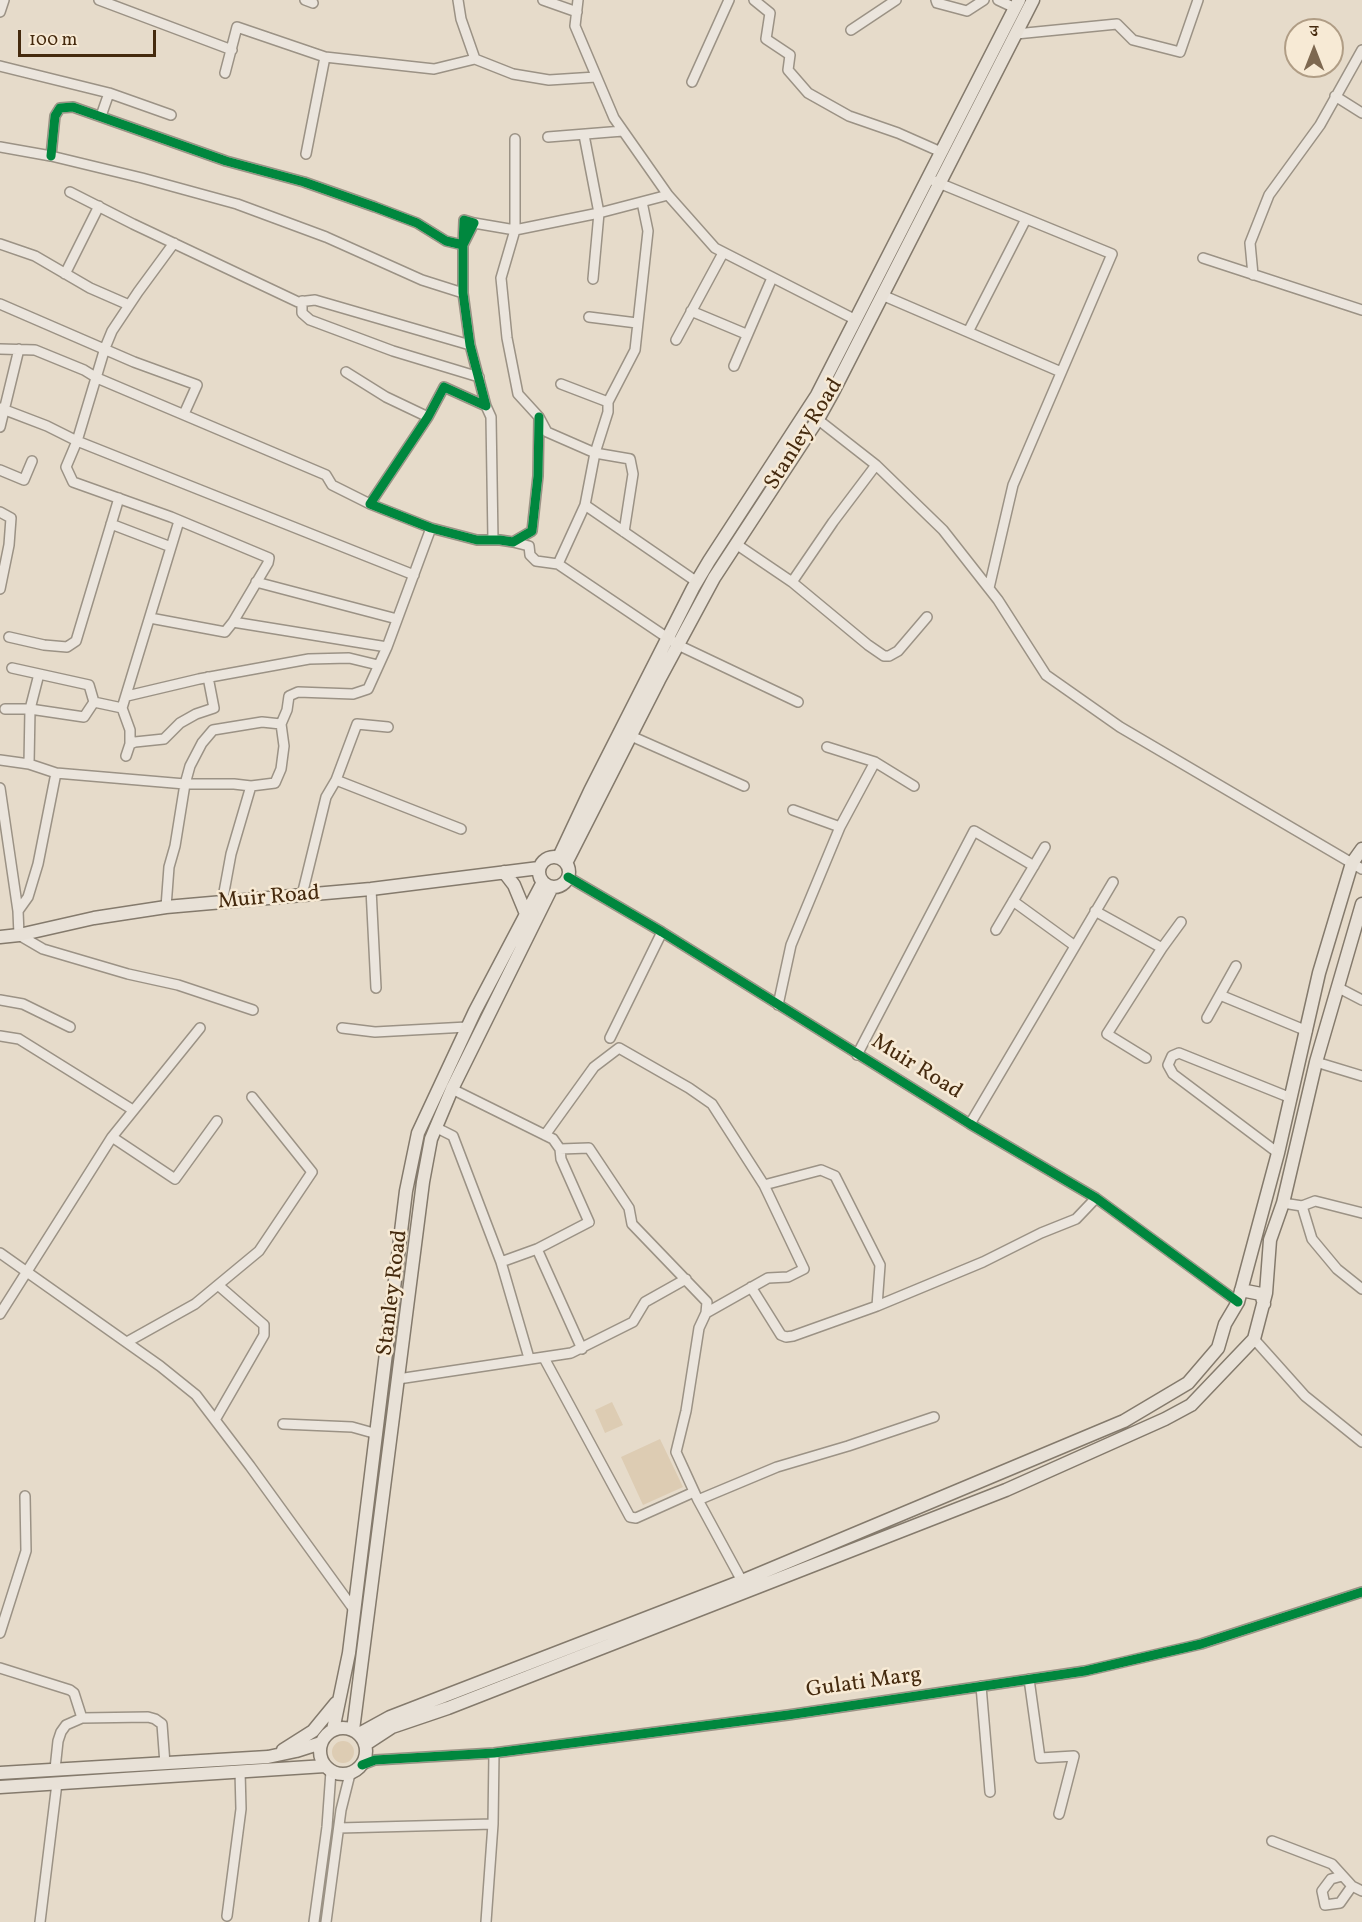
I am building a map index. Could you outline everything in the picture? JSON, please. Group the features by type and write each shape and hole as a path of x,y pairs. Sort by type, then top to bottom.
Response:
{"main road":[{"name":"Stanley Road","path":"562,860 631,736 697,582 807,411 1033,0"},
{"name":"Stanley Road","path":"562,860 590,790 673,641 818,419 882,295 934,180 941,152 1017,4"},
{"path":"360,1736 400,1713 742,1581 1124,1421 1188,1383 1218,1347 1225,1324 1239,1296 1278,1152 1319,973 1362,849"},
{"path":"545,860 562,860 569,872 568,877 562,885 547,884 539,873 539,868 545,860"},
{"name":"Muir Road","path":"0,937 19,935 94,918 166,907 371,889 539,868"},
{"path":"504,872 514,885 526,914"},
{"name":"Stanley Road","path":"333,1730 342,1694 355,1611 411,1161 424,1117 467,1027 526,914 547,884"},
{"name":"Stanley Road","path":"360,1736 398,1379 423,1182 435,1127 547,884"},
{"path":"0,1773 268,1757 296,1752 321,1743 333,1730 340,1728 360,1736 392,1727 1006,1490 1165,1419 1191,1404 1251,1342 1264,1305 1270,1240 1283,1203 1316,1062 1362,904"},
{"path":"1239,1296 1261,1294 1264,1305"},
{"path":"1222,1336 1226,1346 1251,1342"},
{"path":"268,1757 314,1731 342,1694"},
{"path":"0,1787 240,1771 328,1768 344,1775 350,1774 362,1765 367,1755 360,1736"},
{"path":"321,1743 320,1751 328,1768"}],"street":[{"path":"0,12 4,0"},
{"path":"99,0 232,50"},
{"path":"458,0 461,19 476,59"},
{"path":"543,0 577,12"},
{"path":"578,0 575,26 614,118 668,195 715,248 856,320"},
{"path":"692,82 729,0"},
{"path":"754,0 770,13 766,39 790,55 788,70 808,93 849,116 941,152"},
{"path":"851,30 896,0"},
{"path":"936,0 937,3 967,11 984,0"},
{"path":"998,0 1017,4"},
{"path":"1016,34 1117,24 1133,40 1180,52 1198,0"},
{"path":"225,74 237,27 325,57 434,69 476,59 513,74 549,80 596,77"},
{"path":"1252,275 1250,243 1269,195 1320,125 1362,50"},
{"path":"306,154 325,57"},
{"path":"0,66 109,93 171,115"},
{"path":"101,116 109,93"},
{"path":"1335,96 1362,113"},
{"path":"51,156 54,116 60,108 73,107 226,161 304,182 375,207 417,224 446,241 463,245"},
{"path":"548,138 623,131"},
{"path":"584,135 600,213 593,279"},
{"path":"515,139 514,230 501,278 507,338 518,394 539,417 547,432 595,453 630,459 633,474 624,532"},
{"path":"0,147 51,156 237,204 326,237 422,280 463,293"},
{"path":"934,180 1112,254 1012,485 989,588"},
{"path":"70,192 298,302 315,300 470,345"},
{"path":"493,540 491,417 470,345 463,293 463,245 474,223 514,230 600,213 668,195"},
{"path":"558,564 585,505 595,453 608,412 608,402 634,350 648,231 642,202"},
{"path":"65,274 99,206"},
{"path":"968,332 1026,219"},
{"path":"150,618 225,632 269,558 179,521 73,482 66,467 77,441 112,332 174,243"},
{"path":"0,244 35,256 90,288 129,305"},
{"path":"676,340 723,253"},
{"path":"1203,258 1362,310"},
{"path":"734,366 772,278"},
{"path":"882,295 1061,372"},
{"path":"302,301 302,313 310,320 393,351 479,377"},
{"path":"0,304 197,385 184,414"},
{"path":"691,311 747,334"},
{"path":"589,316 637,323"},
{"path":"0,349 35,350 84,370 98,378 326,474 333,485 370,504 431,528 477,540 513,542 529,546 530,555 536,561 558,564 673,641 798,702"},
{"path":"0,427 2,409 19,349"},
{"path":"346,372 386,397 428,417"},
{"path":"561,384 608,402"},
{"path":"370,504 428,417 444,387 486,406"},
{"path":"2,409 414,575"},
{"path":"807,411 876,465 943,530 989,588 1046,675 1120,727 1357,866"},
{"path":"513,542 532,531 538,476 539,417"},
{"path":"0,470 24,480 32,461"},
{"path":"792,582 832,522 876,465"},
{"path":"9,637 44,645 67,647 76,641 119,498"},
{"path":"585,505 697,582"},
{"path":"0,512 11,518 5,535 0,589"},
{"path":"126,756 130,744 130,730 122,708 179,521"},
{"path":"111,524 171,547"},
{"path":"0,760 29,764 56,773 185,784 251,786 275,783 281,769 284,746 281,724 287,710 289,696 298,692 353,694 368,689 387,647 431,528"},
{"path":"736,544 792,582 884,656 898,651 927,617"},
{"path":"256,582 397,619"},
{"path":"233,622 387,647"},
{"path":"127,696 208,677 309,659 349,658 378,665"},
{"path":"12,668 89,686 94,702"},
{"path":"29,764 30,710 39,674"},
{"path":"130,744 164,739 180,723 214,708 208,677"},
{"path":"94,702 122,708"},
{"path":"5,709 84,717 94,702"},
{"path":"166,907 169,867 175,846 185,784 190,766 202,743 213,730 262,722 281,724"},
{"path":"302,895 326,797 336,780 357,724 388,727"},
{"path":"631,736 744,786"},
{"path":"827,747 875,762 914,786"},
{"path":"778,1005 791,945 840,827 875,762"},
{"path":"18,911 28,897 38,864 56,773"},
{"path":"336,780 461,829"},
{"path":"222,903 231,854 251,786"},
{"path":"0,788 18,911 19,935 43,949 128,974 178,985 253,1010"},
{"path":"794,810 840,827"},
{"path":"857,1055 974,831 1034,866"},
{"path":"996,930 1045,847"},
{"name":"Muir Road","path":"568,877 662,932 970,1125 1096,1198 1239,1296"},
{"path":"970,1125 1113,882"},
{"path":"371,889 376,988"},
{"path":"1013,901 1075,946"},
{"path":"1095,911 1162,948"},
{"path":"1146,1058 1107,1034 1181,921"},
{"path":"610,1038 662,932"},
{"path":"1207,1018 1236,966"},
{"path":"1337,987 1362,1000"},
{"path":"1220,995 1307,1031"},
{"path":"0,1000 23,1004 70,1027"},
{"path":"342,1028 375,1032 467,1027"},
{"path":"0,1314 112,1137 200,1028"},
{"path":"0,1036 19,1039 133,1110"},
{"path":"545,1135 594,1067 619,1048 689,1088 712,1104 764,1185 804,1269 788,1277 768,1278 706,1313"},
{"path":"1278,1152 1173,1074 1168,1065 1172,1056 1179,1053 1291,1098"},
{"path":"1316,1062 1362,1076"},
{"path":"452,1089 553,1139 560,1149 561,1159 589,1222 537,1249 501,1262"},
{"path":"127,1342 195,1304 259,1251 312,1172 252,1097"},
{"path":"112,1137 175,1179 217,1121"},
{"path":"435,1127 453,1136 501,1262 529,1358"},
{"path":"560,1149 588,1148 629,1208 632,1224 707,1302 706,1313 699,1328 686,1411 676,1452 696,1496 742,1581"},
{"path":"764,1185 821,1170 835,1176 880,1265 877,1306"},
{"path":"751,1287 772,1323 781,1335 786,1337 877,1306 983,1262 1041,1233 1076,1219 1096,1198"},
{"path":"1283,1203 1302,1206 1315,1201 1362,1213"},
{"path":"1302,1206 1312,1239 1337,1269 1362,1289"},
{"path":"537,1249 582,1349"},
{"path":"1,1255 127,1342 196,1395 355,1611"},
{"path":"398,1379 529,1358 544,1358 582,1349 633,1322 645,1302 686,1279"},
{"path":"215,1420 264,1335 264,1325 218,1285"},
{"path":"1251,1342 1305,1396 1362,1442"},
{"path":"544,1358 630,1517 636,1518 777,1467 934,1417"},
{"path":"283,1424 352,1427 377,1434"},
{"path":"0,1633 26,1551 25,1496"},
{"name":"Gulati Marg","path":"362,1765 375,1760 494,1753 776,1716 1085,1671 1201,1644 1362,1592"},
{"path":"0,1668 70,1690 74,1693 82,1718"},
{"path":"1029,1680 1040,1758 1074,1756 1059,1814"},
{"path":"981,1686 990,1792"},
{"path":"56,1769 61,1732 66,1725 82,1718 148,1717 155,1719 162,1724 165,1764"},
{"path":"486,1922 493,1824 494,1753"},
{"path":"314,1922 327,1827 328,1768"},
{"path":"227,1916 241,1809 240,1771"},
{"path":"326,1922 343,1798 350,1774"},
{"path":"40,1922 57,1783"},
{"path":"339,1828 493,1824"},
{"path":"1272,1841 1332,1864 1352,1886 1362,1890"},
{"path":"1342,1876 1331,1879 1322,1891 1325,1905 1340,1903 1352,1886"}],"shaded area":[{"path":"612,1402 623,1425 605,1433 595,1410"},
{"path":"660,1439 683,1487 643,1505 621,1457"},
{"path":"343,1741 351,1744 354,1752 351,1760 343,1763 335,1760 332,1752 335,1744"}],"cycle path":[{"path":"51,156 55,116 60,108 73,107 226,161 304,182 375,207 417,223 446,241 463,245 464,220 474,223 463,245 463,293 470,345 486,406 444,387 428,417 370,504 431,528 477,540 513,542 532,531 538,476 539,417"},
{"path":"568,877 662,932 970,1124 1096,1198 1238,1302"},
{"path":"362,1765 375,1760 494,1753 788,1715 1085,1671 1201,1644 1362,1592"}]}
